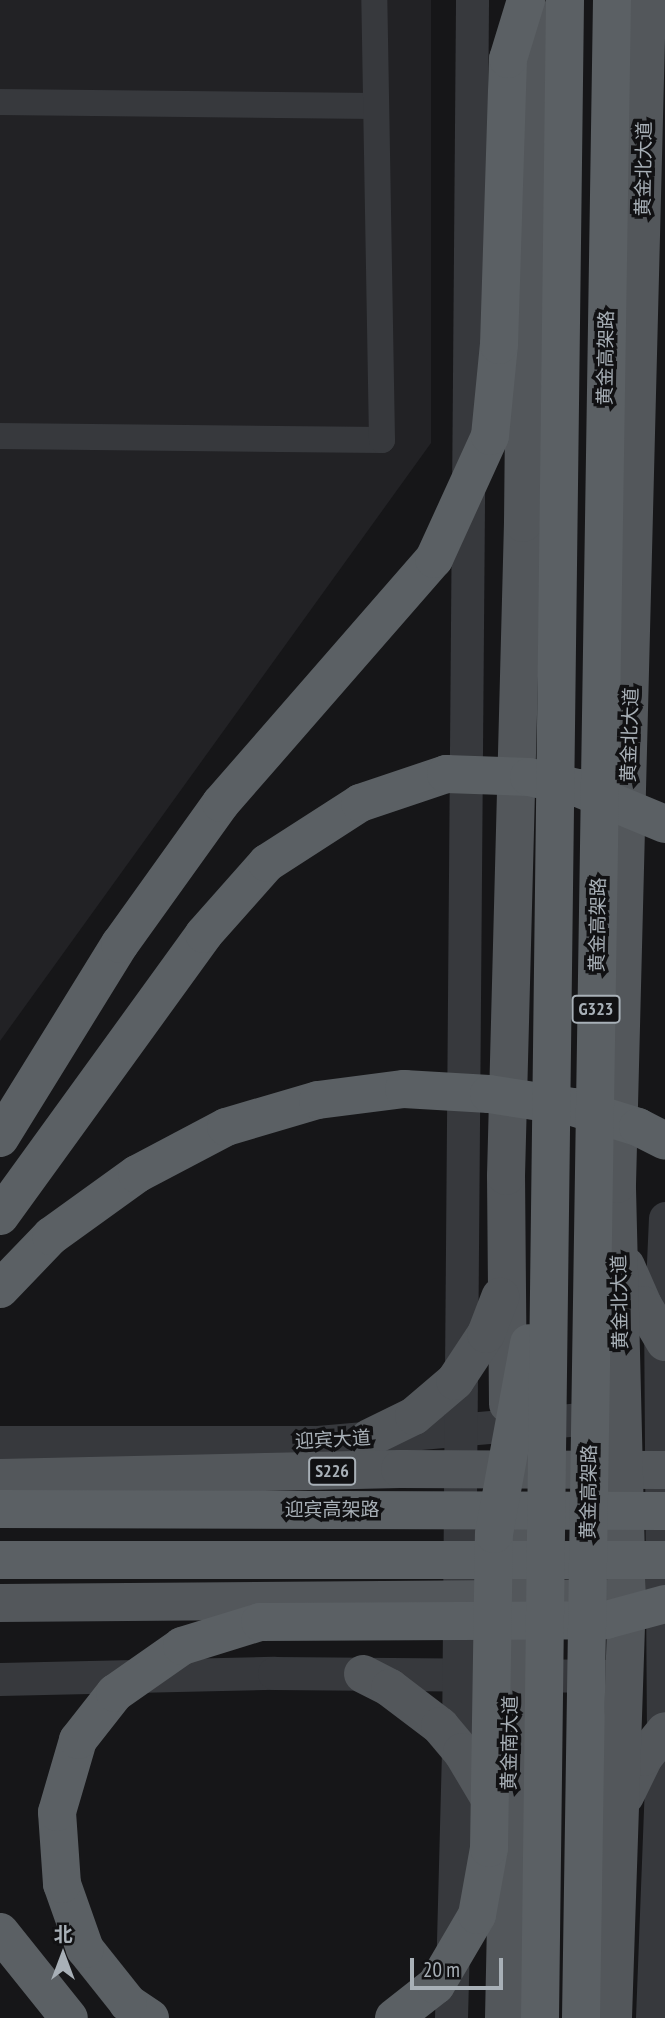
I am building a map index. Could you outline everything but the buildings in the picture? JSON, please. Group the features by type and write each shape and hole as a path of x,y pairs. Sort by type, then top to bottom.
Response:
{"highway":[{"path":"0,1138 120,944 221,803 433,559 490,436 499,345 508,60 527,0"},
{"name":"G323","path":"540,2018 565,0"},
{"name":"黄金高架路","path":"580,2018 612,0"},
{"path":"0,1216 222,914 267,863 360,803 446,774 529,776 578,788 665,824"},
{"path":"0,1289 51,1236 137,1174 226,1127 318,1100 404,1089 489,1094 573,1107 638,1127 665,1141"},
{"path":"394,2018 436,1985 477,1915 489,1849 494,1534 548,1241"},
{"name":"迎宾高架路","path":"0,1509 665,1511"},
{"path":"0,1560 665,1560"},
{"path":"150,2018 128,2003 85,1950 62,1884 57,1812 78,1740 115,1692 182,1646 260,1622 606,1620 655,1600"},
{"path":"0,1933 69,2018"}],"main road":[{"path":"509,1468 506,1176 523,523 527,0"},
{"name":"黄金北大道","path":"623,1471 617,1184 647,0"},
{"path":"618,1242 643,1305 662,1338"},
{"path":"369,1438 414,1416 435,1400 462,1372 486,1334 497,1308 507,1253"},
{"name":"迎宾大道","path":"0,1478 509,1468 663,1470"},
{"name":"黄金南大道","path":"505,2018 513,1599 509,1468"},
{"path":"613,2018 625,1676 655,1600 623,1471"},
{"path":"0,1603 655,1600"},
{"path":"363,1674 416,1706 458,1747 481,1779 508,1841"},
{"path":"622,1804 643,1757 664,1732"}],"street":[{"path":"0,436 382,440 374,0"},
{"path":"451,2018 460,1599 472,0"},
{"path":"0,102 375,106"},
{"path":"652,2018 662,1906 664,1677 655,1600 663,1470 665,1218"},
{"name":"迎宾大道","path":"0,1442 318,1442 663,1413"},
{"path":"0,1679 363,1674 664,1677"},
{"path":"620,1877 662,1906"}],"shaded area":[{"path":"0,0 431,0 431,443 0,1041"}]}
